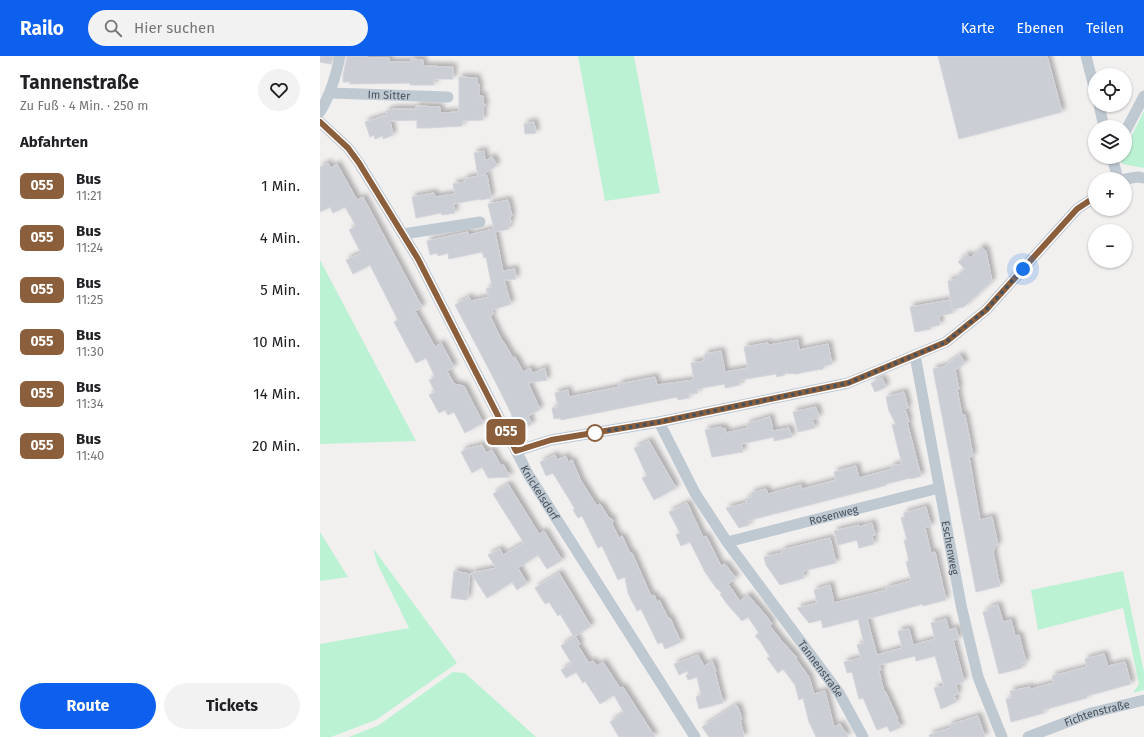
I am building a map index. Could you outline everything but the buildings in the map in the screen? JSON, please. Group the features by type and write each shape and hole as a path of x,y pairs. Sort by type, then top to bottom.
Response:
{"street":[{"path":"320,112 336,77 340,56"},
{"path":"1086,56 1089,68"},
{"name":"Im Sitter","path":"330,93 448,97"},
{"path":"1131,120 1144,96"},
{"name":"Knickelsdorf","path":"320,122 348,148 403,234 418,259 528,474 695,737"},
{"path":"1132,178 1144,178"},
{"path":"516,451 551,440 659,422 848,383 946,342 986,310 1073,214 1088,202"},
{"path":"403,234 480,222"},
{"name":"Eschenweg","path":"915,355 961,605 978,677 1002,737"},
{"name":"Tannenstraße","path":"659,422 695,493 727,542 839,693 863,737"},
{"name":"Rosenweg","path":"727,542 939,488"},
{"name":"Fichtenstraße","path":"1028,737 1091,714 1144,700"}],"green space":[{"path":"578,56 634,56 660,193 605,201"},
{"path":"1144,111 1144,168 1123,164 1132,164 1132,135"},
{"path":"320,260 416,441 320,444"},
{"path":"320,532 348,577 320,581"},
{"path":"373,548 457,663 376,720 331,737 320,737 320,644 409,628 377,563"},
{"path":"1123,571 1144,672 1144,690 1133,693 1139,684 1123,608 1038,630 1031,590"},
{"path":"453,672 465,673 536,737 349,737 379,725"}],"bus line":[{"name":"055","path":"320,122 348,148 359,163 418,259 516,451 551,440 659,422 848,383 946,342 986,310 1077,209 1088,202"}],"route":[{"path":"595,433 659,422 848,383 946,342 986,310 1023,269"}]}
